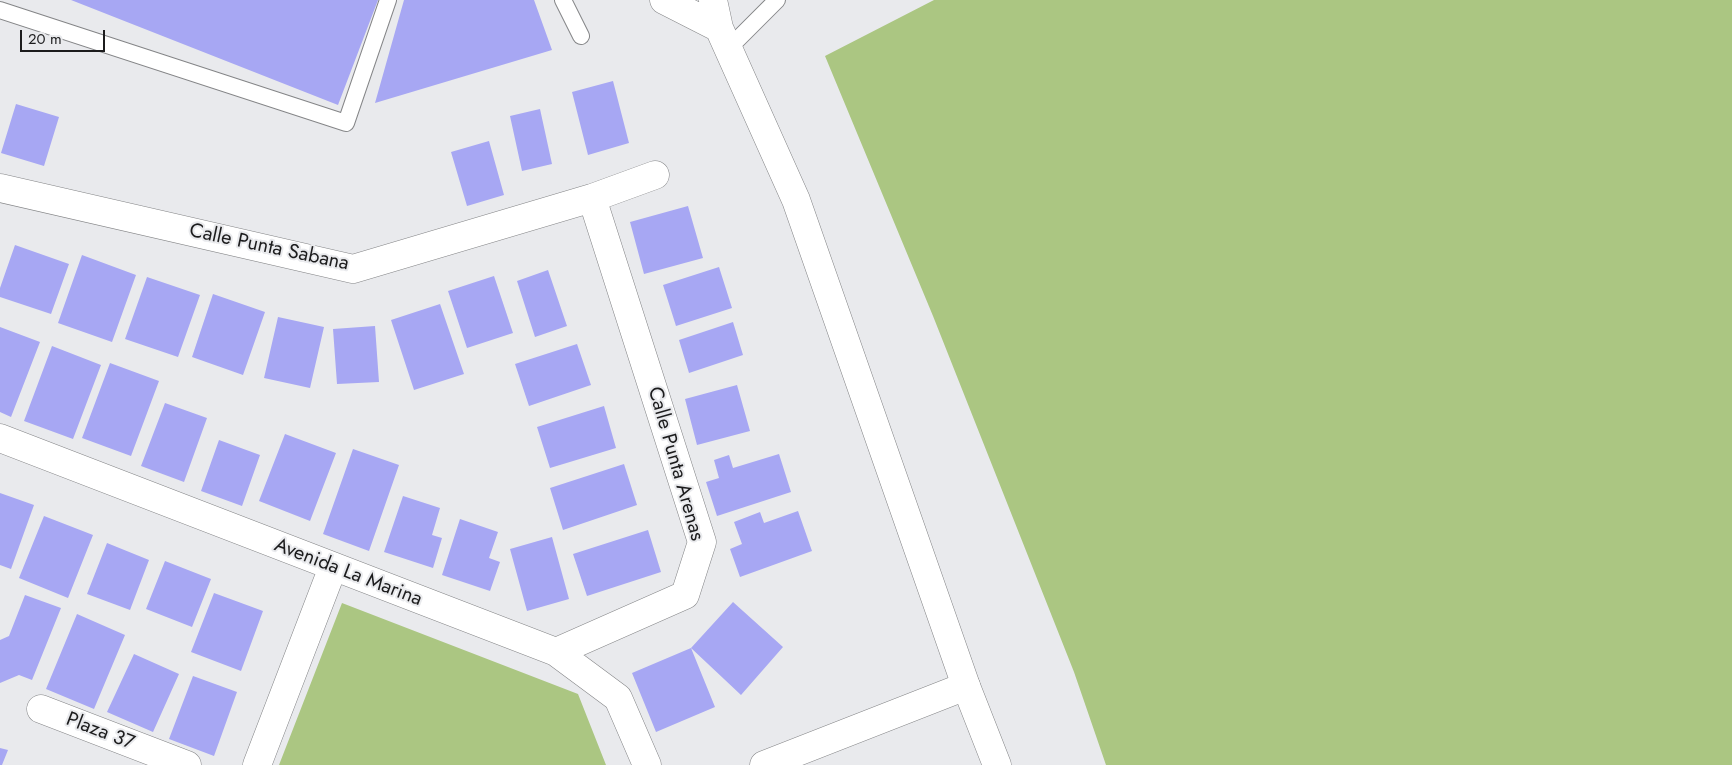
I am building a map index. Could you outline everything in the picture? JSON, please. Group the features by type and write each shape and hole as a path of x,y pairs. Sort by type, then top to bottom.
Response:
{"street":[{"path":"664,0 724,38"},
{"path":"713,0 724,38 796,200 966,686 997,765"},
{"name":"Calle Punta Sabana","path":"0,188 353,269 592,198 655,174"},
{"name":"Calle Punta Arenas","path":"556,652 685,595 702,542 592,198"},
{"name":"Avenida La Marina","path":"0,438 333,568 556,652 618,698 647,765"},
{"path":"257,765 333,568"},
{"path":"764,765 966,686"},
{"name":"Plaza 37","path":"40,709 187,765"}],"lane":[{"path":"0,10 346,123 388,0"},
{"path":"563,0 581,36"},
{"path":"724,38 777,0"}],"green space":[{"path":"934,0 1732,0 1732,765 1106,765 1074,672 933,316 825,56"},
{"path":"342,603 578,694 606,765 279,765"}],"building":[{"path":"71,0 378,0 338,105"},
{"path":"404,0 534,0 552,50 375,103"},
{"path":"613,81 629,143 588,155 572,92"},
{"path":"16,104 59,117 44,166 1,153"},
{"path":"540,109 552,164 522,171 510,116"},
{"path":"489,141 504,195 467,206 451,152"},
{"path":"688,206 703,258 644,274 630,222"},
{"path":"15,245 69,264 51,314 0,297 0,288"},
{"path":"82,255 136,275 112,342 58,323"},
{"path":"719,267 732,308 676,326 663,285"},
{"path":"548,270 567,326 535,337 517,281"},
{"path":"494,276 513,333 467,348 448,291"},
{"path":"147,277 200,295 178,357 125,339"},
{"path":"213,294 265,312 243,375 192,357"},
{"path":"440,304 464,374 414,390 391,320"},
{"path":"278,317 324,327 310,388 264,378"},
{"path":"733,322 743,355 689,373 679,340"},
{"path":"375,326 379,382 337,384 333,329"},
{"path":"0,327 40,342 11,417 0,412"},
{"path":"577,344 591,385 529,406 515,364"},
{"path":"52,346 101,365 73,439 24,421"},
{"path":"110,363 159,381 131,456 82,438"},
{"path":"737,385 750,431 697,445 685,399"},
{"path":"165,403 207,418 184,482 141,466"},
{"path":"604,406 616,448 550,468 537,427"},
{"path":"285,434 336,453 310,521 259,501"},
{"path":"219,440 260,455 242,506 201,491"},
{"path":"353,449 399,465 369,551 323,534"},
{"path":"779,454 791,492 717,516 706,482 719,478 714,460 729,455 733,468"},
{"path":"624,464 637,505 563,530 550,488"},
{"path":"0,493 34,505 11,569 0,565"},
{"path":"403,496 440,508 432,535 442,538 433,568 384,552"},
{"path":"798,511 812,551 740,577 730,549 742,544 734,522 760,512 764,523"},
{"path":"44,516 93,535 68,598 19,578"},
{"path":"460,519 498,532 489,558 500,562 490,591 442,575"},
{"path":"648,530 661,572 587,596 573,554"},
{"path":"552,537 569,599 527,611 510,549"},
{"path":"107,543 149,560 130,610 87,594"},
{"path":"165,561 211,579 192,627 146,609"},
{"path":"214,593 263,611 241,671 191,652"},
{"path":"25,595 61,608 32,680 19,675 0,683 0,640 9,636"},
{"path":"733,602 783,647 741,695 691,648"},
{"path":"77,614 125,635 94,709 46,689"},
{"path":"691,648 715,707 656,732 632,673"},
{"path":"134,654 179,674 153,732 107,712"},
{"path":"193,676 237,692 214,756 169,739"},
{"path":"0,748 8,750 2,765 0,765"}]}
